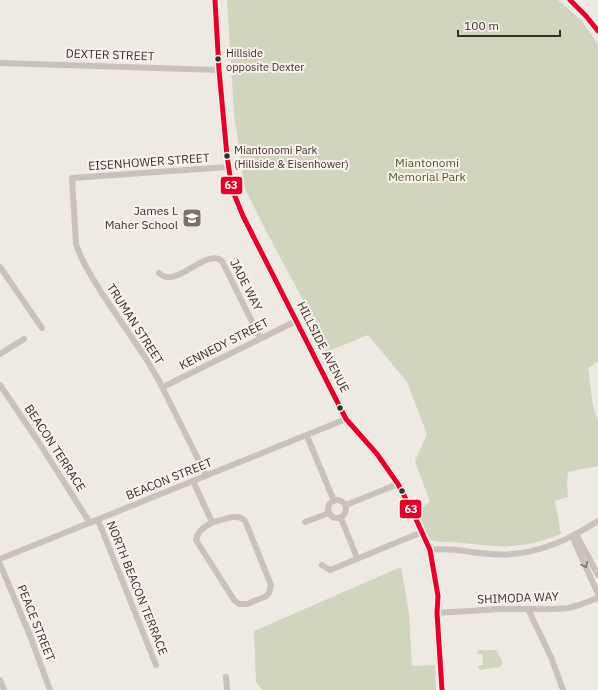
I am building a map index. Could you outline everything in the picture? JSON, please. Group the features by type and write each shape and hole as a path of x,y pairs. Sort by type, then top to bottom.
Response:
{"street":[{"name":"HILLSIDE AVENUE","path":"215,0 219,70 228,167 232,189 243,216 346,420 377,454 398,484 430,550 438,596 436,613 442,690"},
{"path":"570,0 598,31"},
{"name":"DEXTER STREET","path":"0,63 219,70"},
{"name":"EISENHOWER STREET","path":"72,178 228,167"},
{"name":"TRUMAN STREET","path":"72,178 76,239 80,257 163,387 206,476"},
{"name":"JADE WAY","path":"158,273 167,277 174,277 210,258 217,257 222,260 260,338"},
{"path":"0,267 42,328"},
{"name":"KENNEDY STREET","path":"163,387 296,321"},
{"path":"0,354 24,339"},
{"name":"BEACON TERRACE","path":"0,385 38,441 90,523"},
{"name":"BEACON STREET","path":"0,559 346,420"},
{"path":"306,436 334,501"},
{"path":"193,481 212,522"},
{"path":"346,505 398,484"},
{"path":"337,500 341,500 346,505 347,509 341,518 334,518 328,510 329,506 337,500"},
{"path":"305,522 329,513"},
{"path":"233,517 240,517 244,520 271,585 269,593 265,597 247,604 239,604 234,600 196,540 200,531 212,522 233,517"},
{"path":"341,518 358,558"},
{"name":"NORTH BEACON TERRACE","path":"98,520 156,665"},
{"path":"430,550 458,550 493,554 522,553 557,543 598,521"},
{"path":"322,565 330,570 422,532"},
{"path":"574,535 598,575"},
{"path":"574,535 598,594"},
{"name":"PEACE STREET","path":"0,564 29,633 50,690"},
{"name":"SHIMODA WAY","path":"436,613 500,609 568,608 598,598"},
{"path":"528,609 551,657 562,690"},
{"path":"226,677 227,690"}],"green space":[{"name":"Miantonomi Memorial Park","path":"227,0 558,0 582,21 598,44 598,362 588,368 593,406 598,421 598,466 568,472 568,497 555,501 561,534 536,542 510,546 437,542 429,538 417,510 430,502 415,461 427,434 407,382 368,335 326,352 304,302 245,189 234,114"},
{"path":"401,567 409,613 412,666 435,665 436,690 262,690 256,682 254,631"},
{"path":"479,650 496,650 503,662 500,667 480,670 478,666 483,665 482,654 477,654"}],"transit line":[{"name":"63","path":"215,0 219,70 227,156 232,189 243,216 346,419 377,454 398,484 430,550 438,596 437,613 442,690"},
{"name":"63","path":"570,0 598,31"}],"place":[{"name":"Hillside opposite Dexter","path":"218,59"},
{"name":"Miantonomi Park (Hillside & Eisenhower)","path":"227,156"},
{"name":"James L Maher School","path":"192,218"}]}
